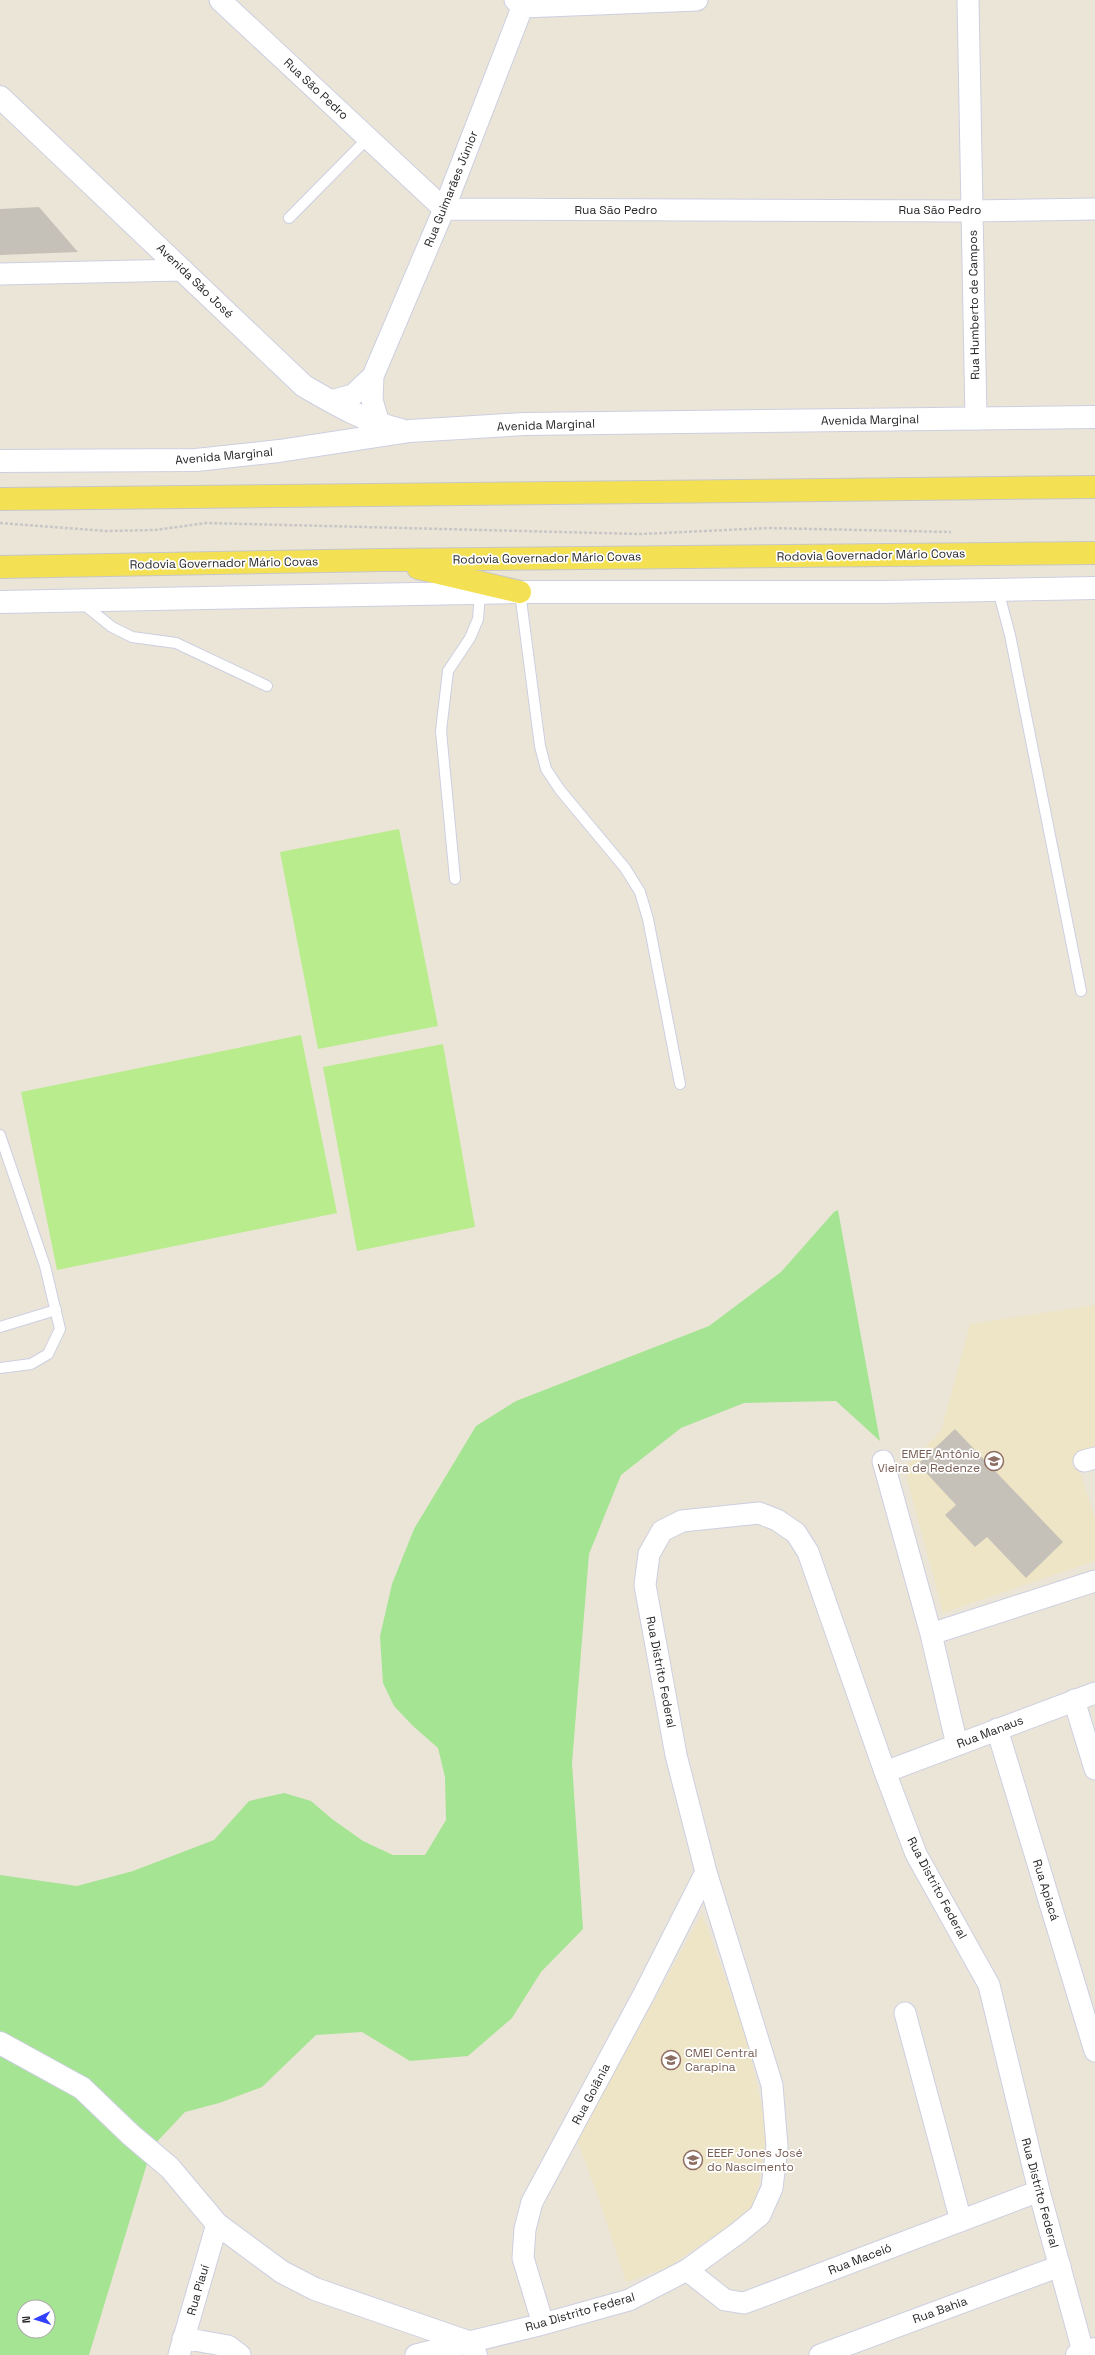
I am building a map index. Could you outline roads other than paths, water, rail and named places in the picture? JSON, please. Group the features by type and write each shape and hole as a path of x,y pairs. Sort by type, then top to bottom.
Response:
{"main road":[{"path":"0,499 1095,487"},
{"name":"Rodovia Governador Mário Covas","path":"0,567 383,560 1095,553"},
{"path":"383,560 520,592"}],"street":[{"name":"Rua São Pedro","path":"220,0 444,209 972,211 1095,209"},
{"path":"521,2 697,0"},
{"name":"Rua Humberto de Campos","path":"968,0 976,419"},
{"name":"Rua Guimarães Júnior","path":"379,424 372,400 373,376 444,209 521,2"},
{"name":"Avenida São José","path":"0,97 304,386 379,424 410,432"},
{"path":"0,274 183,270"},
{"name":"Rua Guimarães Júnior","path":"331,401 353,395 373,376"},
{"name":"Avenida Marginal","path":"0,461 196,460 279,451 410,432 524,424 1095,417"},
{"path":"0,602 80,602 520,592 998,590 1095,588"},
{"path":"883,1461 931,1634 957,1745"},
{"name":"Rua Distrito Federal","path":"416,2355 472,2348 543,2324 629,2300 687,2270 738,2233 760,2215 772,2188 777,2146 772,2085 706,1872 676,1755 645,1585 649,1554 662,1531 682,1521 760,1513 777,1520 796,1533 808,1552 885,1772 916,1854 989,1985 1039,2191 1085,2353"},
{"path":"931,1634 1095,1581"},
{"name":"Rua Manaus","path":"885,1772 1095,1693"},
{"path":"1074,1700 1095,1769"},
{"name":"Rua Apiacá","path":"997,1729 1095,2051"},
{"name":"Rua Goiânia","path":"543,2324 523,2258 525,2229 532,2202 637,2008 706,1872"},
{"path":"905,2013 961,2221"},
{"path":"0,2043 82,2088 131,2136 170,2168 217,2224 282,2272 298,2281 472,2348"},
{"name":"Rua Maceió","path":"687,2270 725,2300 744,2303 1039,2191"},
{"name":"Rua Piauí","path":"181,2346 217,2224"},
{"name":"Rua Bahia","path":"820,2355 1060,2266"},
{"path":"181,2346 228,2346 240,2355"}],"lane":[{"path":"289,218 368,138"},
{"path":"998,590 1012,643 1081,991"},
{"path":"520,592 540,746 546,769 560,790 625,868 640,892 648,919 680,1084"},
{"path":"455,879 441,731 448,671 470,638 478,619 480,593"},
{"path":"80,602 112,627 132,637 176,643 267,686"},
{"path":"0,1135 45,1266 60,1329 48,1354 31,1364 0,1368"},
{"path":"0,1327 56,1310"}],"place":[{"name":"EMEF Antônio Vieira de Redenze","path":"994,1461"},
{"name":"CMEI Central Carapina","path":"671,2060"},
{"name":"EEEF Jones José do Nascimento","path":"693,2160"}]}
